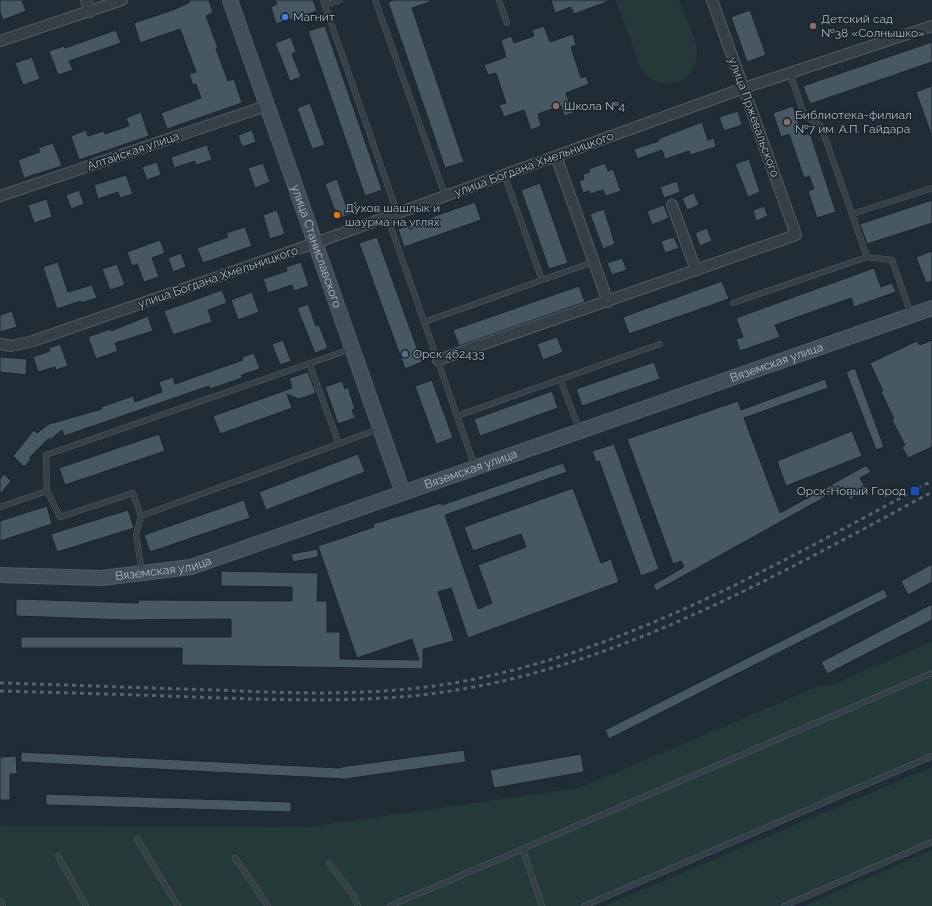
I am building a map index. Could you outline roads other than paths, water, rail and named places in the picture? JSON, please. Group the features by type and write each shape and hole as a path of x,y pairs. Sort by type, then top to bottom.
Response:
{"main road":[{"name":"улица Станиславского","path":"230,0 403,493"},
{"name":"Вяземская улица","path":"0,575 102,578 191,567 932,308"}],"street":[{"path":"86,0 90,12"},
{"path":"0,41 122,0"},
{"name":"улица Пржевальского","path":"696,270 796,235 712,0"},
{"name":"улица Богдана Хмельницкого","path":"0,344 11,346 33,341 315,243 397,212 744,88 932,28"},
{"name":"Алтайская улица","path":"0,196 266,106"},
{"path":"556,156 608,302"},
{"path":"438,360 608,302 696,270 672,205"}],"lane":[{"path":"340,0 324,3 397,212"},
{"path":"375,0 445,195"},
{"path":"499,0 507,23"},
{"path":"790,73 804,115 820,126 867,256"},
{"path":"504,174 542,280"},
{"path":"852,214 932,188"},
{"path":"387,216 476,468"},
{"path":"733,303 867,256 892,260 912,316"},
{"path":"424,322 593,262"},
{"path":"457,416 660,344"},
{"path":"142,573 136,534 141,516 133,493 60,517 47,491 46,455 352,348"},
{"path":"309,363 339,444"},
{"path":"560,380 580,431"},
{"path":"141,516 380,429"},
{"path":"0,507 47,491"},
{"path":"390,906 932,673"},
{"path":"584,906 932,756"},
{"path":"137,839 178,906"},
{"path":"784,906 932,842"},
{"path":"523,850 542,906"},
{"path":"58,856 86,906"},
{"path":"236,858 268,906"},
{"path":"329,864 353,895 358,906"},
{"path":"0,901 3,906"}],"railway":[{"path":"0,683 317,693 384,691 418,688 484,677 544,662 659,620 770,568 932,481"},
{"path":"0,691 346,700 421,695 490,684 557,667 622,644 686,618 748,589 932,492"}],"place":[{"name":"Магнит","path":"285,17"},
{"name":"Детский сад №38 «Солнышко»","path":"813,26"},
{"name":"Школа №4","path":"556,106"},
{"name":"Библиотека-филиал №7 им. А.П. Гайдара","path":"787,122"},
{"name":"Духов шашлык и шаурма на углях","path":"337,215"},
{"name":"Орск 462433","path":"405,354"},
{"name":"Орск-Новый Город","path":"915,491"}]}
